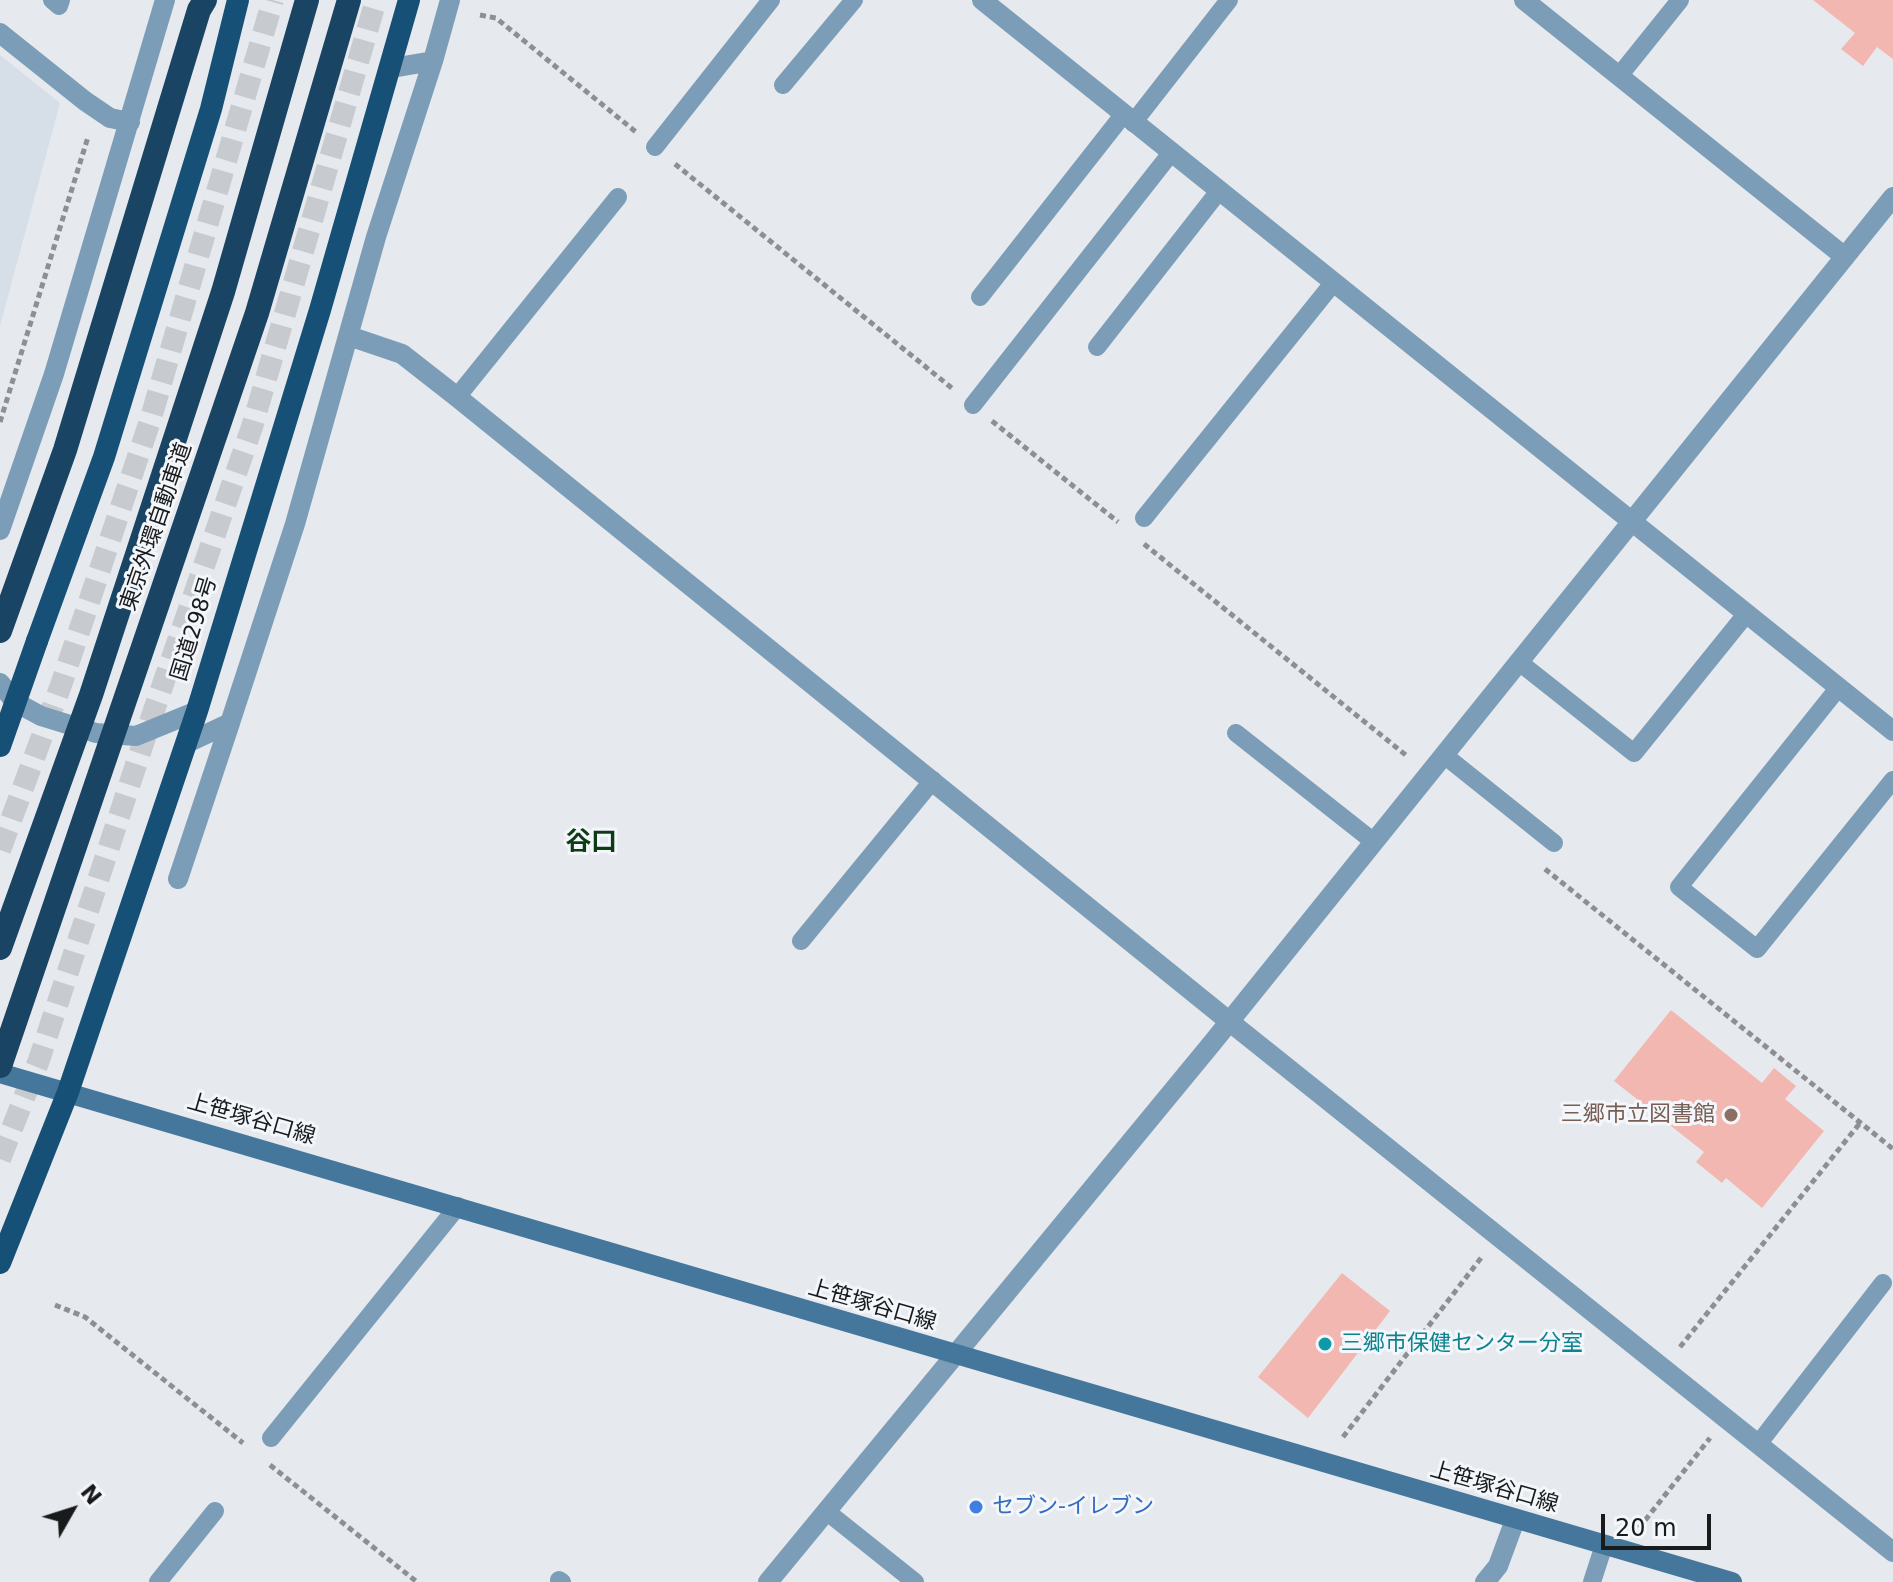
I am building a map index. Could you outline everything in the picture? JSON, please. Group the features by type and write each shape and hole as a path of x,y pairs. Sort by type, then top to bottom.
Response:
{"highway":[{"path":"2,627 65,450 199,10 205,0"},
{"path":"0,746 104,457 211,109 238,0"},
{"name":"東京外環自動車道","path":"0,948 91,695 223,292 307,0"},
{"name":"東京外環自動車道","path":"0,1066 257,313 349,0"},
{"name":"国道298号","path":"0,1263 68,1092 187,743 320,310 392,68 409,0"}],"main road":[{"name":"上笹塚谷口線","path":"0,1073 1732,1582"}],"street":[{"path":"0,530 54,374 165,0"},
{"path":"178,879 295,524 376,237 450,0"},
{"path":"982,0 1893,731"},
{"path":"1524,0 1845,257"},
{"path":"0,33 96,109 110,118 130,122"},
{"path":"392,68 433,61"},
{"path":"768,1582 1230,1022 1893,197"},
{"path":"349,336 402,354 457,397 1230,1022 1893,1552"},
{"path":"0,683 15,702 41,716 96,733 136,736 197,711"},
{"path":"187,743 230,723"},
{"path":"1485,1582 1498,1566 1515,1520"}],"lane":[{"path":"52,0 59,6 61,0"},
{"path":"655,147 771,0"},
{"path":"783,85 854,0"},
{"path":"980,297 1229,0"},
{"path":"1619,76 1680,0"},
{"path":"973,405 1171,153"},
{"path":"1097,347 1219,191"},
{"path":"457,397 618,197"},
{"path":"1144,518 1334,282"},
{"path":"1519,662 1634,753 1747,613"},
{"path":"1839,687 1679,887 1757,949 1893,780"},
{"path":"1236,733 1374,842"},
{"path":"1444,755 1554,843"},
{"path":"801,941 933,780"},
{"path":"271,1438 458,1206"},
{"path":"1759,1443 1883,1283"},
{"path":"158,1582 215,1511"},
{"path":"826,1511 915,1582"},
{"path":"1592,1582 1612,1548"}],"path":[{"path":"480,15 496,18 1120,524"},
{"path":"0,422 96,109"},
{"path":"1132,534 1429,775"},
{"path":"1537,862 1893,1149"},
{"path":"1664,1367 1860,1123"},
{"path":"1343,1437 1498,1235"},
{"path":"55,1305 85,1317 103,1332"},
{"path":"1612,1548 1726,1417"}],"shaded area":[{"path":"0,55 60,103 0,326"}],"building":[{"path":"1813,0 1893,0 1893,59 1877,47 1863,66 1841,49 1855,33"},
{"name":"三郷市立図書館","path":"1671,1010 1762,1083 1774,1068 1796,1086 1785,1099 1824,1131 1762,1208 1726,1178 1722,1183 1696,1162 1704,1152 1614,1081"},
{"name":"三郷市保健センター分室","path":"1342,1273 1390,1311 1308,1418 1258,1377"}],"tunnel":[{"path":"0,850 61,685 150,421 273,0"},
{"path":"0,1159 39,1060 153,713 252,427 376,0"}],"place":[{"name":"三郷市立図書館","path":"1731,1115"},
{"name":"三郷市保健センター分室","path":"1325,1344"},
{"name":"セブン-イレブン","path":"976,1507"}],"district":[{"name":"谷口","path":"591,843"}]}
